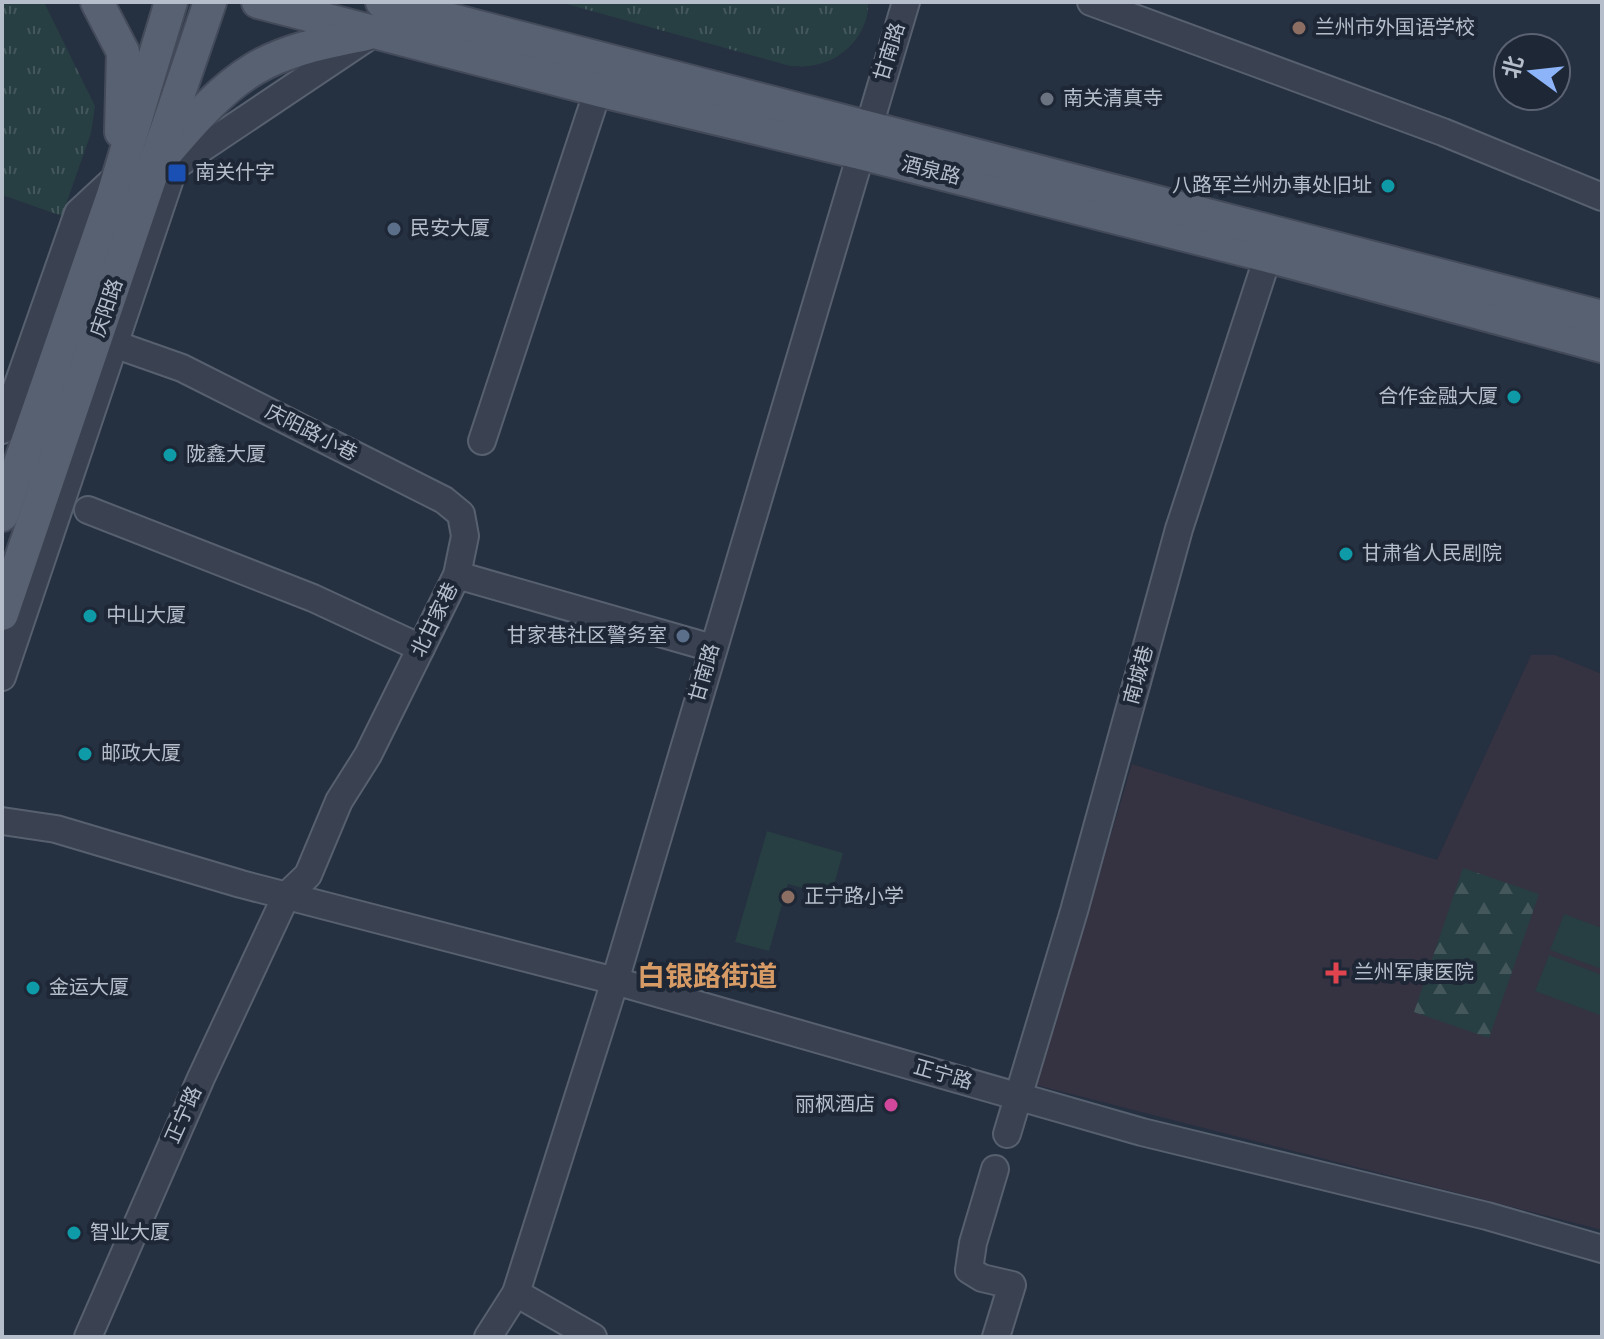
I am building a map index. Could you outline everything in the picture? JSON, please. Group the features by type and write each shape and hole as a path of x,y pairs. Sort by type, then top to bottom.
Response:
{"main road":[{"path":"97,2 123,52 120,174"},
{"name":"庆阳路","path":"2,515 120,174 171,2"},
{"name":"庆阳路","path":"2,614 105,341 164,166 210,2"},
{"name":"酒泉路","path":"258,2 382,10 1602,346"},
{"path":"164,166 183,133 221,94 253,69 382,10"},
{"name":"酒泉路","path":"382,10 598,90 863,141 1602,317"}],"street":[{"name":"甘南路","path":"488,1337 516,1293 615,981 906,2"},
{"path":"1091,2 1443,132 1602,197"},
{"path":"164,166 382,10"},
{"path":"482,441 598,90"},
{"path":"2,430 78,213 120,174"},
{"name":"南城巷","path":"1007,1134 1074,911 1179,529 1268,256"},
{"path":"2,677 105,341"},
{"name":"庆阳路小巷","path":"105,341 182,368 444,500 461,514 465,536 457,575"},
{"path":"88,510 313,598 421,648"},
{"name":"北甘家巷","path":"286,896 308,875 339,801 368,755 457,575 712,648"},
{"name":"正宁路","path":"2,821 56,829 286,896 615,981 1142,1132 1487,1216 1602,1249"},
{"name":"正宁路","path":"88,1337 201,1078 286,896"},
{"path":"995,1169 973,1243 969,1270 982,1278 1012,1285 996,1337"},
{"path":"516,1293 593,1337"}],"shaded area":[{"name":"兰州军康医院","path":"1531,655 1555,655 1602,674 1602,1230 1036,1085 1132,764 1437,860"}],"green space":[{"path":"2,2 44,2 95,106 91,133 62,216 2,195"},
{"path":"559,2 868,2 865,24 845,51 812,66 790,66"},
{"path":"767,831 843,853 831,896 788,884 769,951 735,942"},
{"path":"1463,868 1539,894 1489,1038 1414,1012"},
{"path":"1564,914 1602,928 1602,969 1550,950"},
{"path":"1549,955 1602,975 1602,1016 1535,991"}],"place":[{"name":"兰州市外国语学校","path":"1299,28"},
{"name":"南关清真寺","path":"1047,99"},
{"name":"南关什字","path":"177,173"},
{"name":"八路军兰州办事处旧址","path":"1388,186"},
{"name":"民安大厦","path":"394,229"},
{"name":"合作金融大厦","path":"1514,397"},
{"name":"陇鑫大厦","path":"170,455"},
{"name":"甘肃省人民剧院","path":"1346,554"},
{"name":"中山大厦","path":"90,616"},
{"name":"甘家巷社区警务室","path":"683,636"},
{"name":"邮政大厦","path":"85,754"},
{"name":"正宁路小学","path":"788,897"},
{"name":"兰州军康医院","path":"1336,973"},
{"name":"金运大厦","path":"33,988"},
{"name":"丽枫酒店","path":"891,1105"},
{"name":"智业大厦","path":"74,1233"}],"district":[{"name":"白银路街道","path":"707,977"}]}
